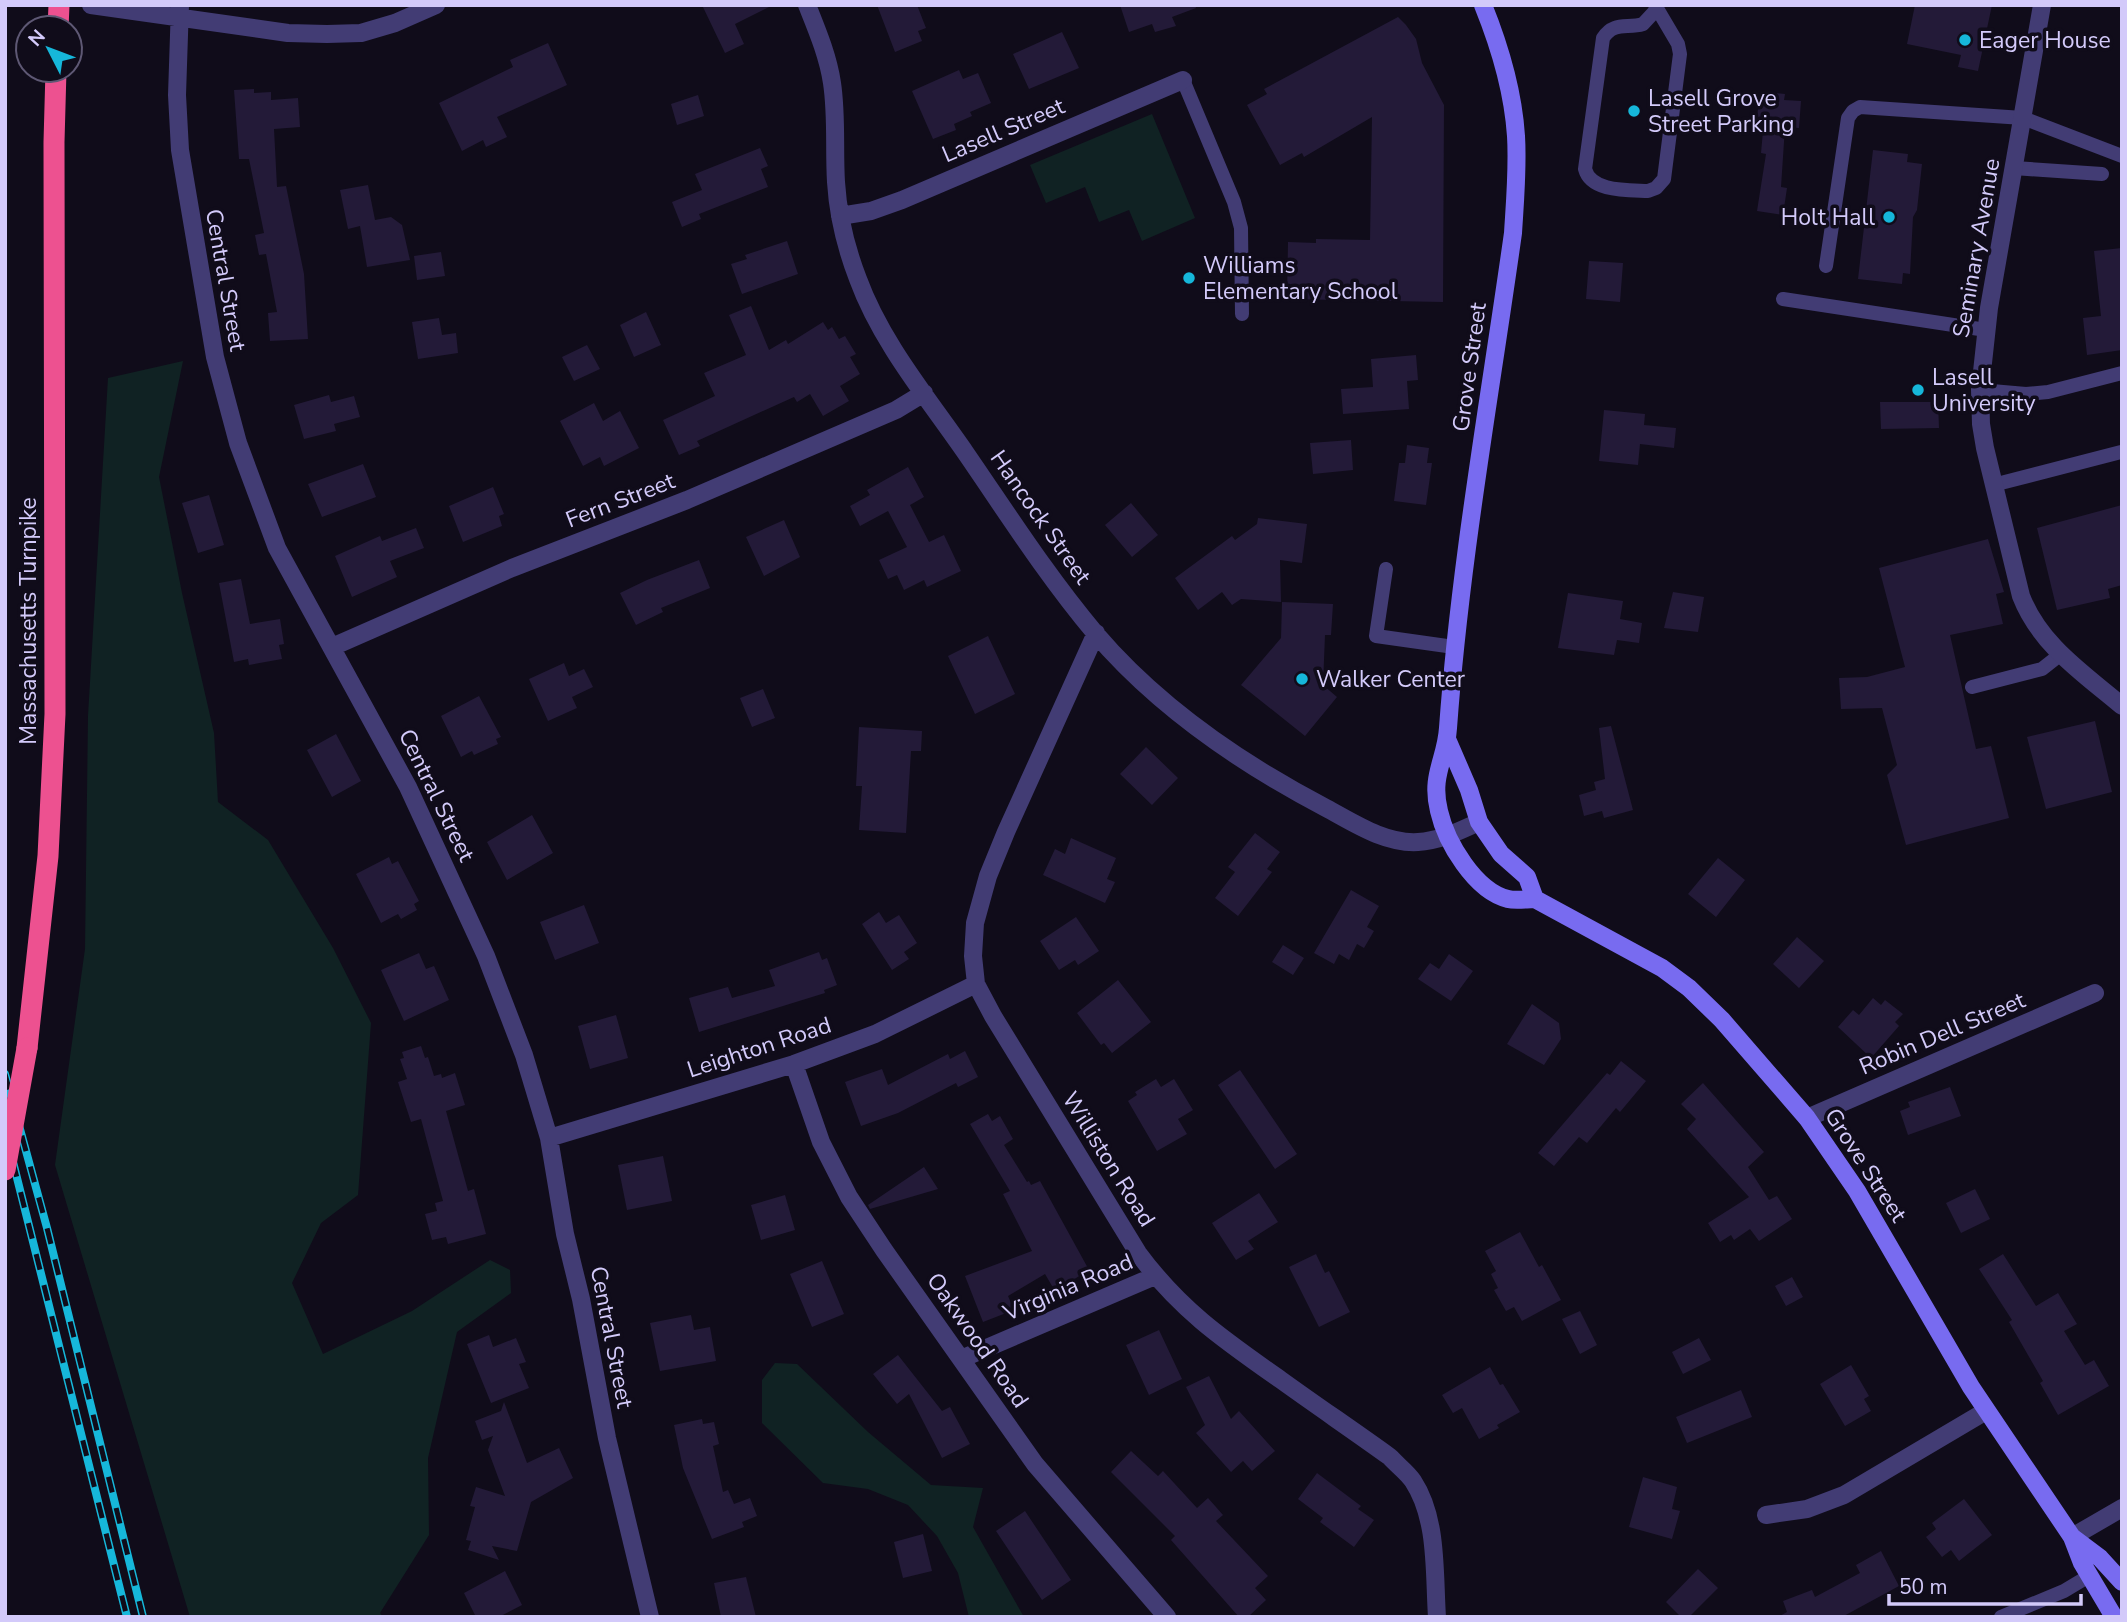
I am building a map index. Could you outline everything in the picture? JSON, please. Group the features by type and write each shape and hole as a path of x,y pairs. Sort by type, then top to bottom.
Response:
{"highway":[{"name":"Massachusetts Turnpike","path":"5,1170 27,1048 47,868 55,714 54,142 56,84"}],"main road":[{"name":"Grove Street","path":"1483,5 1508,83 1516,135 1516,181 1513,233 1454,647 1447,739 1435,778 1438,809 1447,836 1462,862 1489,889 1509,900 1535,899 1662,968 1689,988 1722,1020 1807,1118 1857,1191 1986,1410 2071,1537 2089,1576 2114,1617"},
{"name":"Grove Street","path":"1447,739 1469,790 1479,822 1501,854 1527,877 1535,899"},
{"name":"Grove Street","path":"2071,1537 2100,1558 2122,1582"}],"street":[{"path":"92,5 137,13 179,12 288,33 360,33 395,23 436,5"},
{"name":"Hancock Street","path":"807,5 827,60 832,83 840,216 850,256 867,300 893,347 924,393 1096,634 1158,697 1194,725 1285,787 1389,839 1417,842 1447,836 1479,822"},
{"name":"Seminary Avenue","path":"2042,5 1986,330 1980,390 1981,424 1993,485 2021,596 2034,624 2061,654 2122,706"},
{"name":"Central Street","path":"179,12 177,95 180,150 215,357 238,443 277,548 408,787 486,956 524,1055 549,1138 565,1234 581,1299 607,1438 650,1617"},
{"name":"Lasell Street","path":"840,216 871,211 902,200 1183,80"},
{"name":"Fern Street","path":"332,647 512,568 687,500 896,410 924,393"},
{"name":"Williston Road","path":"1096,634 988,876 975,923 973,956 976,984 1138,1253 1156,1276 1182,1305 1212,1332 1390,1457 1413,1482 1426,1510 1432,1544 1437,1617"},
{"name":"Leighton Road","path":"549,1138 794,1064 875,1034 976,984"},
{"name":"Robin Dell Street","path":"1807,1118 2095,993"},
{"name":"Oakwood Road","path":"794,1064 821,1142 849,1197 1035,1464 1167,1617"},
{"name":"Virginia Road","path":"961,1359 1156,1276"},
{"path":"1766,1515 1807,1509 1844,1495 1986,1410"},
{"path":"2071,1537 2122,1508"}],"lane":[{"path":"1655,8 1678,44 1680,54 1664,179 1659,186 1648,191 1597,185 1590,180 1585,169 1603,38 1615,26 1643,24 1655,8"},
{"path":"1183,80 1234,202 1241,228 1242,314"},
{"path":"1826,266 1848,118 1853,111 1868,106 1926,113 2023,118 2122,156"},
{"path":"2014,167 2102,174"},
{"path":"1783,299 1986,330"},
{"path":"1980,390 2026,394 2048,392 2122,373"},
{"path":"1993,485 2121,452"},
{"path":"1386,569 1376,636 1454,647"},
{"path":"1972,687 2040,670 2061,654"},
{"path":"2001,1617 2064,1591 2089,1576"}],"shaded area":[{"path":"1152,114 1195,218 1142,241 1129,210 1099,222 1085,187 1046,203 1030,165"},
{"path":"183,361 159,477 214,733 218,802 268,840 333,948 371,1023 358,1195 321,1223 292,1283 323,1354 412,1311 490,1260 510,1270 511,1293 457,1332 428,1458 429,1535 380,1613 383,1617 190,1617 55,1165 85,949 88,716 108,378"},
{"path":"775,1363 797,1364 868,1432 931,1485 983,1488 973,1527 1024,1617 969,1617 958,1573 937,1536 908,1505 868,1489 823,1483 762,1423 762,1380"}],"building":[{"path":"702,5 773,5 735,24 744,44 725,53"},
{"path":"877,5 917,5 926,28 918,31 922,41 895,52"},
{"path":"1120,5 1195,5 1196,8 1172,17 1176,26 1155,32 1152,24 1129,32"},
{"name":"Eager House","path":"1915,5 1992,5 1978,71 1958,67 1961,55 1907,44"},
{"path":"1398,17 1416,39 1422,63 1444,105 1443,302 1287,299 1288,242 1316,243 1316,239 1370,240 1372,117 1304,157 1302,153 1280,165 1247,105 1267,94 1264,89"},
{"path":"1062,32 1079,68 1029,89 1013,54"},
{"path":"548,43 567,85 497,117 507,137 486,147 483,140 462,151 439,103 513,67 510,60"},
{"path":"959,70 963,79 978,73 991,103 970,112 972,116 954,124 956,130 933,139 912,91"},
{"path":"254,89 254,93 271,92 271,100 298,98 300,127 274,129 277,187 286,186 304,274 308,339 270,341 268,313 277,312 266,254 259,255 255,235 264,233 249,159 239,159 234,90"},
{"path":"1764,92 1785,94 1784,100 1801,101 1799,128 1785,127 1781,187 1787,188 1783,215 1757,211 1766,154 1761,153 1764,120 1757,119 1759,98 1763,98"},
{"path":"698,95 704,116 677,125 671,104"},
{"path":"760,148 768,166 761,169 768,187 699,214 701,219 682,227 672,202 702,190 695,174"},
{"name":"Holt Hall","path":"1873,150 1908,154 1907,162 1922,164 1917,210 1913,217 1910,274 1903,273 1902,284 1858,279"},
{"path":"368,185 375,220 391,217 402,225 410,260 367,267 360,226 348,229 340,190"},
{"path":"787,241 798,274 742,294 731,264 747,259 745,255"},
{"path":"2122,248 2122,350 2087,355 2083,318 2101,316 2094,251"},
{"path":"441,252 445,276 417,280 414,256"},
{"path":"1589,261 1623,263 1620,302 1586,299"},
{"path":"751,306 769,350 786,340 788,344 823,322 828,330 832,327 839,339 845,336 856,354 850,357 860,374 840,386 849,401 823,416 810,394 797,402 794,397 697,441 700,446 679,455 663,420 715,396 704,373 746,355 729,315"},
{"path":"646,312 661,345 634,357 620,325"},
{"path":"439,318 442,335 456,333 458,353 418,359 412,322"},
{"path":"587,345 600,369 574,381 562,357"},
{"path":"1416,355 1418,380 1407,381 1409,409 1343,414 1341,389 1373,387 1371,359"},
{"path":"329,395 331,402 354,396 360,417 334,424 336,431 304,439 294,405"},
{"path":"1880,402 1938,402 1939,428 1881,429"},
{"path":"594,403 603,421 620,411 639,448 604,466 600,457 583,466 560,421"},
{"path":"1604,410 1645,414 1644,425 1676,428 1674,448 1640,444 1638,465 1599,461"},
{"path":"1351,440 1353,470 1313,474 1310,443"},
{"path":"1407,445 1429,448 1427,463 1432,463 1426,505 1394,501 1399,463 1405,463"},
{"path":"363,464 376,497 322,517 308,484"},
{"path":"908,467 924,497 910,505 929,542 944,535 961,571 927,587 924,580 904,590 897,575 888,579 879,560 907,547 888,511 860,526 850,506 870,495 867,490"},
{"path":"493,487 504,514 499,516 502,526 463,542 449,506"},
{"path":"209,495 224,545 198,553 182,503"},
{"path":"1131,503 1158,535 1132,557 1105,525"},
{"path":"2122,505 2122,585 2108,589 2110,598 2057,610 2037,528"},
{"path":"1258,518 1307,524 1302,563 1280,560 1281,602 1241,599 1232,605 1222,592 1198,610 1175,578 1232,536 1235,540 1257,524"},
{"path":"784,520 800,557 764,576 746,537"},
{"path":"416,528 424,548 390,561 397,577 352,597 335,556 380,536 382,541"},
{"path":"1988,539 2004,592 1996,594 2003,624 1950,635 1976,749 1991,746 2009,818 1906,845 1887,775 1897,765 1882,708 1841,709 1839,678 1867,677 1905,667 1879,568"},
{"path":"699,560 710,588 661,608 663,612 636,625 620,593"},
{"path":"241,579 250,624 280,619 284,644 279,645 282,659 249,665 248,659 234,662 219,583"},
{"path":"1673,592 1704,597 1698,632 1664,628"},
{"path":"1568,593 1623,601 1620,619 1642,623 1639,643 1617,640 1614,655 1558,648"},
{"path":"1282,602 1333,604 1331,635 1325,635 1323,685 1337,697 1305,736 1241,685 1281,638"},
{"path":"988,636 1015,694 975,714 948,656"},
{"path":"564,663 569,676 584,669 593,687 572,697 577,708 548,721 529,679"},
{"path":"763,689 775,718 752,727 740,698"},
{"path":"479,696 501,737 496,739 498,744 474,755 472,751 461,757 441,716"},
{"path":"2095,721 2112,792 2046,809 2027,737"},
{"path":"1611,726 1633,810 1604,818 1602,811 1584,816 1579,795 1596,790 1594,782 1605,779 1599,728"},
{"path":"859,727 922,731 921,751 911,751 906,833 859,830 862,786 856,786"},
{"path":"336,734 361,781 332,797 307,750"},
{"path":"1146,747 1178,778 1152,805 1120,774"},
{"path":"532,815 553,853 507,880 487,842"},
{"path":"1255,833 1280,852 1267,869 1272,872 1238,916 1215,898 1235,872 1228,867"},
{"path":"1071,838 1116,858 1107,879 1115,882 1105,903 1043,875 1055,849 1065,854"},
{"path":"389,857 392,864 398,861 419,901 414,904 417,910 401,919 398,914 381,923 356,874"},
{"path":"1718,858 1745,880 1716,917 1688,894"},
{"path":"1351,890 1379,906 1367,927 1374,931 1364,948 1357,944 1349,960 1339,954 1334,964 1314,953"},
{"path":"584,905 599,943 555,960 540,922"},
{"path":"879,912 886,923 899,915 917,943 904,952 909,959 892,970 862,924"},
{"path":"1076,917 1099,951 1078,965 1075,960 1059,970 1040,941"},
{"path":"1797,937 1824,961 1799,988 1773,964"},
{"path":"1283,945 1304,958 1293,975 1272,962"},
{"path":"819,952 822,960 827,958 837,985 824,990 825,993 699,1032 689,998 728,987 732,998 775,986 769,970"},
{"path":"419,953 426,969 434,966 449,1000 404,1021 381,970"},
{"path":"1449,954 1473,971 1451,1001 1418,979 1430,963 1439,969"},
{"path":"1118,980 1151,1022 1112,1053 1104,1043 1101,1045 1077,1013"},
{"path":"1873,998 1881,1005 1885,1000 1903,1014 1895,1022 1899,1026 1871,1058 1838,1027 1853,1010 1859,1015"},
{"path":"1532,1004 1559,1023 1561,1039 1544,1065 1507,1044"},
{"path":"616,1015 628,1058 590,1069 578,1026"},
{"path":"421,1046 434,1076 441,1074 442,1078 455,1073 465,1105 446,1111 468,1191 474,1189 486,1234 448,1244 446,1237 432,1240 425,1214 437,1211 435,1203 443,1201 421,1119 411,1122 398,1082 407,1079 400,1059 404,1058 402,1052"},
{"path":"965,1051 978,1077 958,1087 956,1083 898,1113 861,1126 845,1082 882,1069 888,1085 948,1054 950,1059"},
{"path":"1621,1061 1646,1081 1620,1112 1616,1108 1587,1143 1579,1137 1554,1166 1538,1153 1607,1073 1610,1075"},
{"path":"1240,1070 1297,1154 1275,1169 1218,1085"},
{"path":"1156,1079 1161,1087 1174,1079 1193,1110 1178,1119 1187,1134 1157,1151 1128,1101 1137,1095 1135,1092"},
{"path":"1703,1083 1764,1152 1748,1167 1769,1200 1777,1196 1792,1219 1759,1241 1750,1229 1734,1240 1731,1235 1720,1242 1708,1223 1749,1197 1687,1129 1696,1119 1681,1104"},
{"path":"1950,1087 1961,1116 1908,1135 1900,1111 1910,1107 1908,1102"},
{"path":"988,1114 992,1121 1000,1116 1013,1139 1004,1145 1027,1182 1031,1185 1040,1181 1089,1270 1055,1291 1045,1274 1008,1296 1014,1310 983,1322 965,1276 1032,1251 1003,1194 1010,1191 970,1124"},
{"path":"663,1156 672,1201 627,1210 618,1165"},
{"path":"924,1167 938,1189 870,1209 868,1205"},
{"path":"1975,1189 1990,1219 1961,1233 1946,1203"},
{"path":"1259,1193 1278,1222 1248,1241 1254,1249 1236,1260 1212,1223"},
{"path":"785,1195 795,1230 761,1240 751,1205"},
{"path":"1520,1232 1561,1300 1522,1321 1514,1307 1506,1311 1494,1290 1498,1288 1491,1274 1496,1271 1485,1251"},
{"path":"1316,1254 1325,1273 1329,1271 1350,1312 1319,1327 1289,1267"},
{"path":"2003,1254 2036,1306 2058,1293 2077,1324 2064,1331 2085,1365 2094,1360 2109,1386 2058,1415 2040,1383 2043,1381 2009,1322 2012,1320 1979,1269"},
{"path":"822,1261 844,1314 812,1327 790,1274"},
{"path":"1792,1277 1803,1297 1786,1306 1775,1286"},
{"path":"1580,1311 1597,1345 1580,1354 1562,1319"},
{"path":"691,1315 694,1330 710,1327 716,1361 660,1371 650,1323"},
{"path":"1159,1330 1182,1379 1149,1395 1126,1345"},
{"path":"489,1335 493,1347 516,1338 526,1362 519,1364 529,1388 491,1403 467,1344"},
{"path":"1699,1338 1711,1360 1683,1374 1672,1352"},
{"path":"898,1355 942,1411 950,1407 970,1444 942,1458 909,1394 897,1404 873,1374"},
{"path":"1851,1365 1869,1396 1864,1399 1871,1411 1845,1426 1820,1384"},
{"path":"1490,1367 1520,1412 1479,1439 1462,1408 1453,1413 1442,1395"},
{"path":"1209,1376 1231,1419 1239,1411 1275,1451 1252,1471 1243,1461 1231,1472 1196,1433 1205,1425 1186,1387"},
{"path":"1741,1390 1752,1417 1687,1443 1676,1417"},
{"path":"504,1402 527,1463 559,1448 573,1478 531,1502 517,1551 492,1546 499,1560 468,1550 471,1541 466,1540 475,1507 470,1506 476,1487 505,1496 488,1450 493,1436 482,1440 475,1421 501,1411"},
{"path":"702,1419 703,1424 714,1422 719,1444 713,1446 723,1492 728,1490 734,1504 750,1498 757,1516 742,1522 744,1527 712,1539 683,1468 674,1425"},
{"path":"1131,1451 1158,1476 1163,1471 1197,1508 1208,1498 1223,1515 1216,1521 1268,1576 1255,1588 1266,1600 1248,1617 1239,1617 1171,1540 1175,1536 1111,1472"},
{"path":"1317,1473 1361,1506 1358,1509 1374,1520 1354,1547 1320,1522 1323,1518 1298,1499"},
{"path":"1643,1477 1677,1487 1672,1509 1680,1511 1672,1539 1629,1527"},
{"path":"1964,1499 1992,1535 1959,1561 1951,1550 1942,1557 1926,1537 1936,1529 1932,1523"},
{"path":"1025,1511 1071,1580 1042,1600 996,1531"},
{"path":"923,1534 932,1571 903,1578 894,1542"},
{"path":"1881,1551 1899,1586 1842,1617 1778,1617 1787,1612 1783,1601 1812,1590 1815,1597 1860,1573 1856,1565"},
{"path":"1698,1569 1718,1588 1689,1617 1681,1617 1666,1602"},
{"path":"505,1571 522,1605 499,1617 476,1617 464,1593"},
{"path":"746,1577 756,1617 721,1617 714,1583"}],"railway":[{"path":"5,1074 47,1228 143,1617"},
{"path":"5,1130 127,1617"}],"place":[{"name":"Eager House","path":"1965,40"},
{"name":"Lasell Grove Street Parking","path":"1634,111"},
{"name":"Holt Hall","path":"1889,217"},
{"name":"Williams Elementary School","path":"1189,278"},
{"name":"Lasell University","path":"1918,390"},
{"name":"Walker Center","path":"1302,679"}]}
